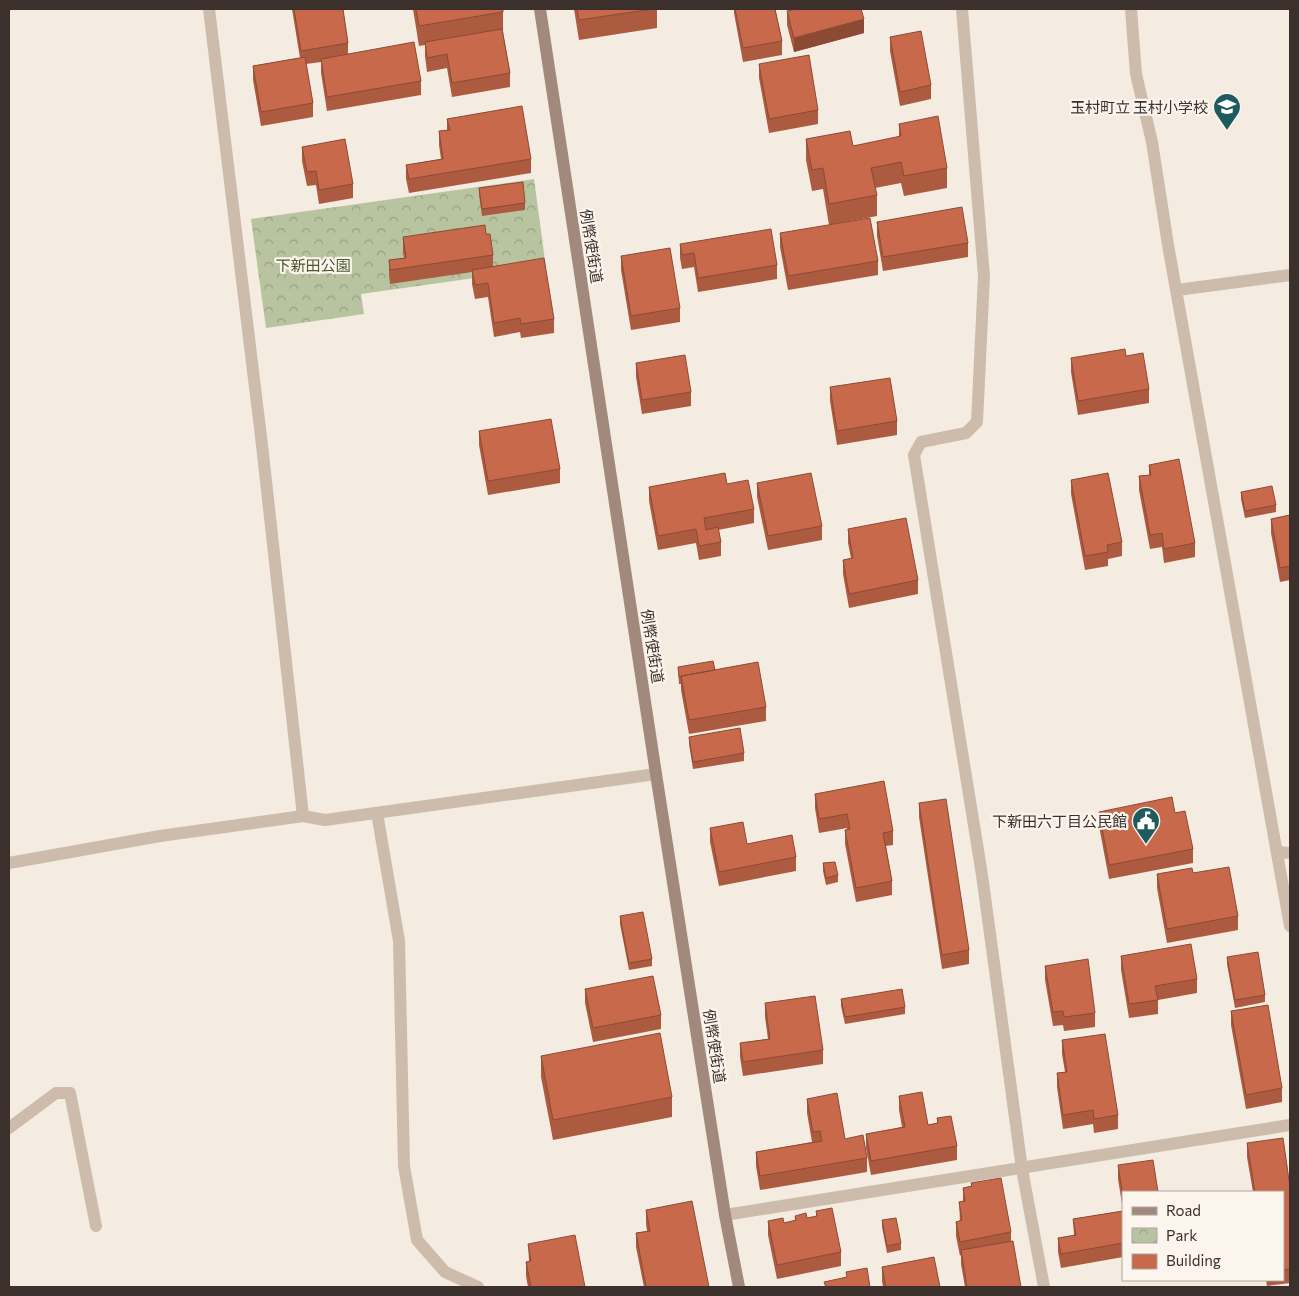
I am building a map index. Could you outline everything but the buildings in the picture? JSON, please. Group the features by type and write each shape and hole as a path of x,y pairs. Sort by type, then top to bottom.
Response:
{"main road":[{"name":"例幣使街道","path":"540,9 656,774 725,1215 739,1287"}],"street":[{"path":"209,9 260,425 303,816"},
{"path":"962,9 984,276 977,422 966,433 921,442 914,455 982,875 1022,1169 1044,1287"},
{"path":"1130,9 1136,74 1152,142 1290,926"},
{"path":"1177,290 1290,275"},
{"path":"9,864 160,836 303,816 324,820 656,774"},
{"path":"377,813 399,941 404,1166 418,1240 445,1272 478,1287"},
{"path":"1277,852 1290,853"},
{"path":"9,1128 56,1093 70,1093 96,1226"},
{"path":"725,1215 1290,1125"}],"green space":[{"name":"下新田公園","path":"534,179 546,268 361,294 364,314 266,328 251,219"}],"place":[{"name":"玉村町立 玉村小学校","path":"1227,131"},
{"name":"下新田六丁目公民館","path":"1146,845"}]}
